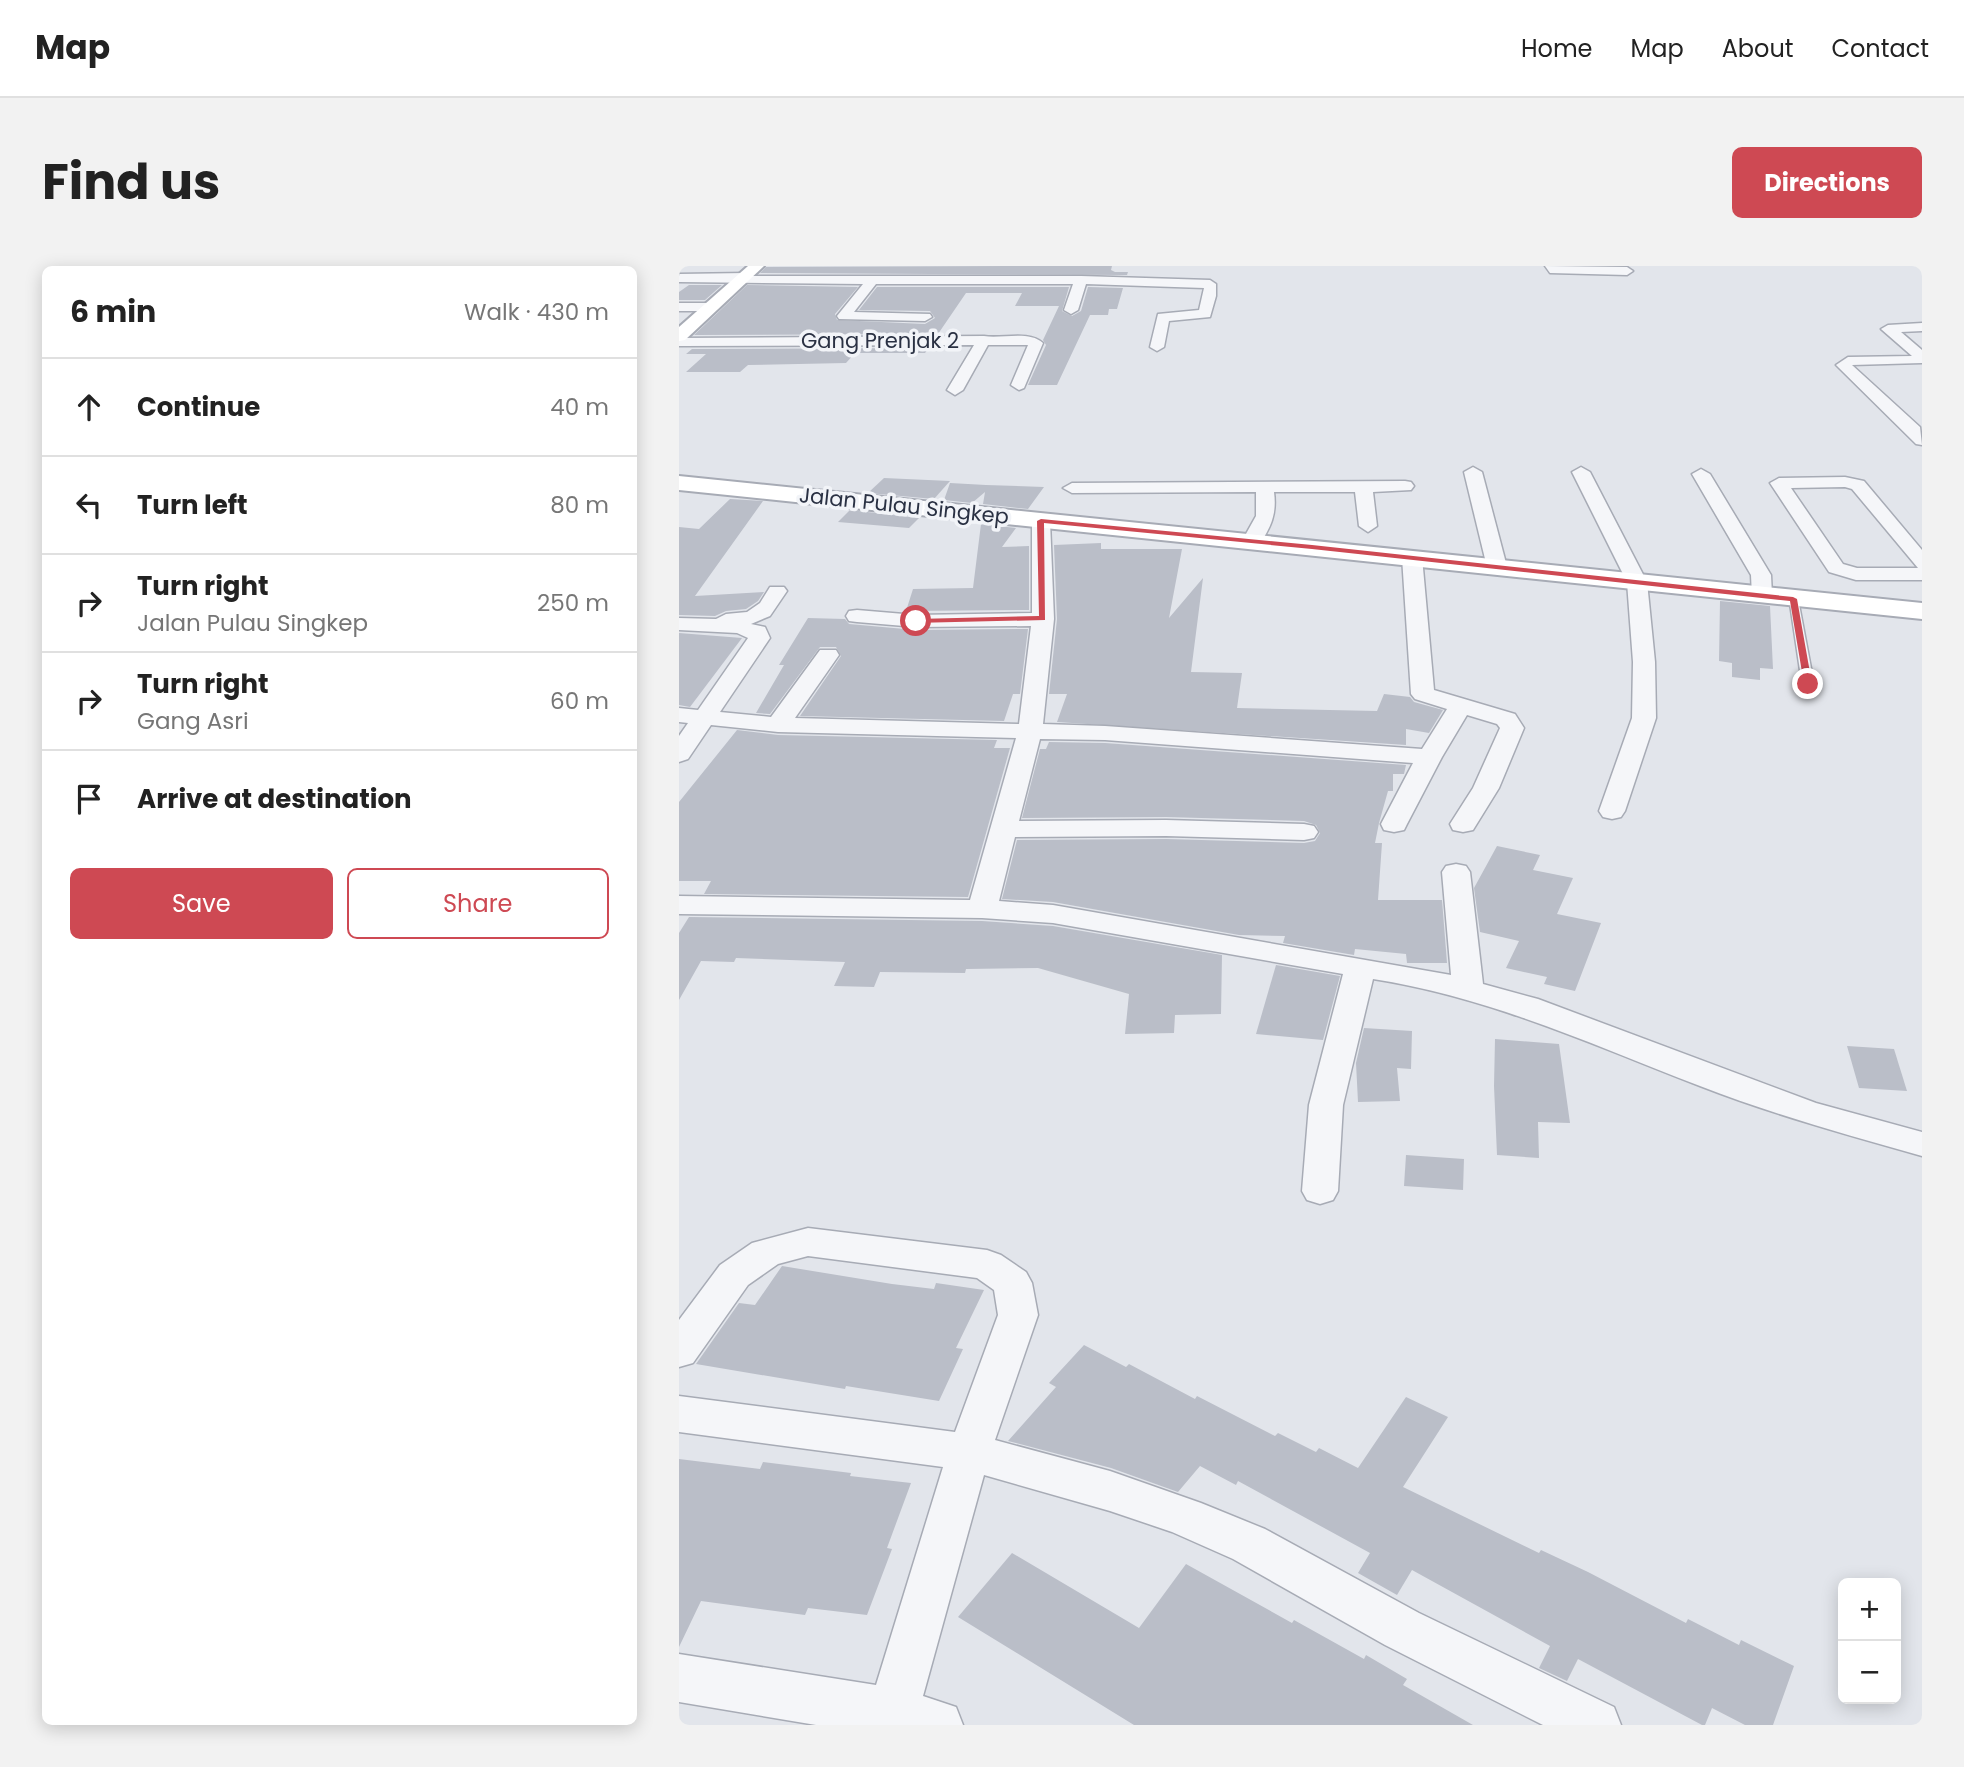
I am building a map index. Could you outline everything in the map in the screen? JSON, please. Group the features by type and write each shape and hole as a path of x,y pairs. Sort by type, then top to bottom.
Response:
{"street":[{"path":"939,281 951,266"},
{"path":"970,293 996,266"},
{"path":"1071,310 1076,266"},
{"path":"1132,281 1137,266"},
{"path":"1551,266 1554,270 1567,272 1627,271"},
{"path":"679,278 798,267"},
{"path":"679,336 751,273 872,281 1075,280 1210,285 1210,296 1204,315 1163,317 1157,347"},
{"path":"872,281 844,316 925,317"},
{"path":"679,319 748,298"},
{"path":"679,307 710,308"},
{"path":"1919,433 1843,365 1848,361 1915,360 1922,357 1888,329 1922,327"},
{"path":"955,390 984,340"},
{"name":"Gang Prenjak 2","path":"679,342 1027,340 1036,343 1019,385"},
{"path":"679,355 886,354"},
{"path":"1473,472 1497,567"},
{"path":"1581,472 1637,582 1644,662 1644,718 1612,811"},
{"path":"1702,474 1761,575 1762,596"},
{"path":"1922,563 1858,485 1845,482 1779,483 1836,568 1856,574 1922,574"},
{"name":"Jalan Pulau Singkep","path":"679,483 1922,611"},
{"path":"1072,488 1405,486"},
{"path":"1252,541 1267,518 1264,487"},
{"path":"1363,487 1368,526"},
{"path":"1168,507 1169,488"},
{"path":"982,909 1030,732 1043,619 1041,521"},
{"path":"1412,558 1422,692 1426,696 1506,719 1512,728 1486,788 1463,824"},
{"path":"679,624 753,618 768,609 777,591"},
{"path":"857,616 916,621 1043,619"},
{"path":"679,624 738,627 759,635 757,644 679,754"},
{"path":"778,725 828,655"},
{"path":"1394,824 1429,757 1461,706"},
{"path":"679,715 778,725 1105,733 1429,757"},
{"path":"1005,829 1166,828 1304,832"},
{"path":"1456,872 1468,987"},
{"path":"679,905 982,909 1078,918 1258,952 1468,987 1527,1006 1805,1112 1922,1144"},
{"path":"1320,1191 1327,1105 1360,967"},
{"path":"679,1351 734,1275 766,1252 808,1242 987,1265 1012,1283 1018,1314 969,1451 907,1721 679,1678"},
{"path":"679,1414 969,1451 1110,1491 1185,1517 1249,1544 1402,1629 1596,1725"}],"lane":[{"path":"1793,599 1808,684"}],"building":[{"path":"1112,266 1111,270 1128,272 1127,275 760,273 766,267"},
{"path":"689,285 722,285 705,300 679,300 679,292"},
{"path":"747,285 858,287 835,314 837,320 925,324 935,318 930,311 859,310 877,287 1069,287 1062,311 1072,316 1081,311 1088,287 1123,288 1117,309 1109,309 1108,315 1090,315 1057,385 1028,385 1046,345 1043,340 1059,306 1015,306 1022,293 966,293 938,334 694,335"},
{"path":"929,348 925,353 855,353 846,363 748,365 740,372 686,372 706,354 686,354 692,349"},
{"path":"884,478 950,481 934,499 868,493"},
{"path":"950,483 1044,487 1028,509 983,504 985,492 972,503 944,500"},
{"path":"730,499 763,501 695,596 764,592 758,601 746,609 726,611 715,616 679,615 679,527 699,529"},
{"path":"850,510 919,518 909,528 838,522"},
{"path":"981,524 1016,528 1002,547 1029,546 1029,610 906,611 913,589 973,588"},
{"path":"1101,543 1101,549 1182,549 1169,618 1203,578 1191,672 1242,673 1237,708 1377,711 1384,694 1410,697 1414,702 1443,710 1429,733 1406,729 1406,745 1057,722 1067,694 1049,694 1057,619 1054,545"},
{"path":"1720,601 1770,606 1773,669 1760,668 1760,680 1732,677 1732,663 1719,661"},
{"path":"808,618 845,619 849,624 916,630 1028,629 1020,694 1013,694 1004,721 800,716 841,656 836,647 820,647 770,714 756,713 784,665 779,665"},
{"path":"679,633 742,638 690,707 679,705"},
{"path":"737,730 778,735 997,740 994,748 1010,748 968,897 704,894 711,881 679,881 679,802"},
{"path":"1049,742 1105,743 1406,765 1404,774 1393,774 1393,791 1388,791 1379,823 1375,843 1382,843 1378,900 1442,900 1447,963 1407,963 1406,954 1355,949 1354,955 1283,943 1285,936 1239,935 1053,902 1002,899 1017,840 1166,839 1304,843 1315,841 1320,833 1316,825 1304,821 1166,817 1022,818 1040,749 1046,749"},
{"path":"1497,846 1540,855 1533,870 1573,878 1557,914 1601,923 1575,991 1544,984 1547,977 1506,968 1519,941 1480,932 1474,888"},
{"path":"689,917 982,921 1053,926 1222,955 1221,1014 1175,1015 1174,1033 1125,1034 1129,994 1038,968 966,969 965,973 880,972 874,987 834,986 845,962 736,958 734,962 701,961 679,1000 679,933"},
{"path":"1276,965 1340,976 1323,1040 1256,1034"},
{"path":"1364,1028 1412,1031 1411,1069 1397,1068 1400,1101 1358,1102 1356,1063"},
{"path":"1495,1039 1559,1044 1570,1123 1538,1122 1539,1158 1497,1155"},
{"path":"1847,1046 1894,1049 1907,1091 1859,1088"},
{"path":"1406,1155 1464,1159 1463,1190 1404,1186"},
{"path":"782,1266 934,1289 936,1283 984,1290 956,1348 963,1349 939,1401 846,1386 845,1389 696,1364 739,1303 755,1305"},
{"path":"1084,1345 1126,1367 1129,1364 1195,1399 1197,1396 1275,1436 1278,1433 1316,1452 1319,1448 1358,1468 1406,1397 1448,1417 1403,1487 1539,1553 1541,1550 1588,1572 1686,1623 1688,1619 1739,1645 1741,1640 1794,1666 1773,1725 1745,1725 1712,1708 1705,1725 1702,1725 1578,1659 1567,1681 1539,1668 1550,1646 1412,1570 1397,1595 1358,1573 1370,1553 1238,1481 1236,1485 1200,1466 1178,1492 1111,1468 1008,1441 1056,1387 1049,1383"},
{"path":"679,1459 760,1469 763,1462 911,1483 887,1548 892,1549 867,1615 808,1608 805,1615 701,1601 679,1647"},
{"path":"1012,1553 1139,1628 1186,1564 1292,1623 1294,1620 1364,1659 1366,1655 1407,1679 1403,1685 1473,1725 1134,1725 958,1617"}],"route":[{"path":"916,621 1043,619 1041,521 1793,599 1808,684"}]}
